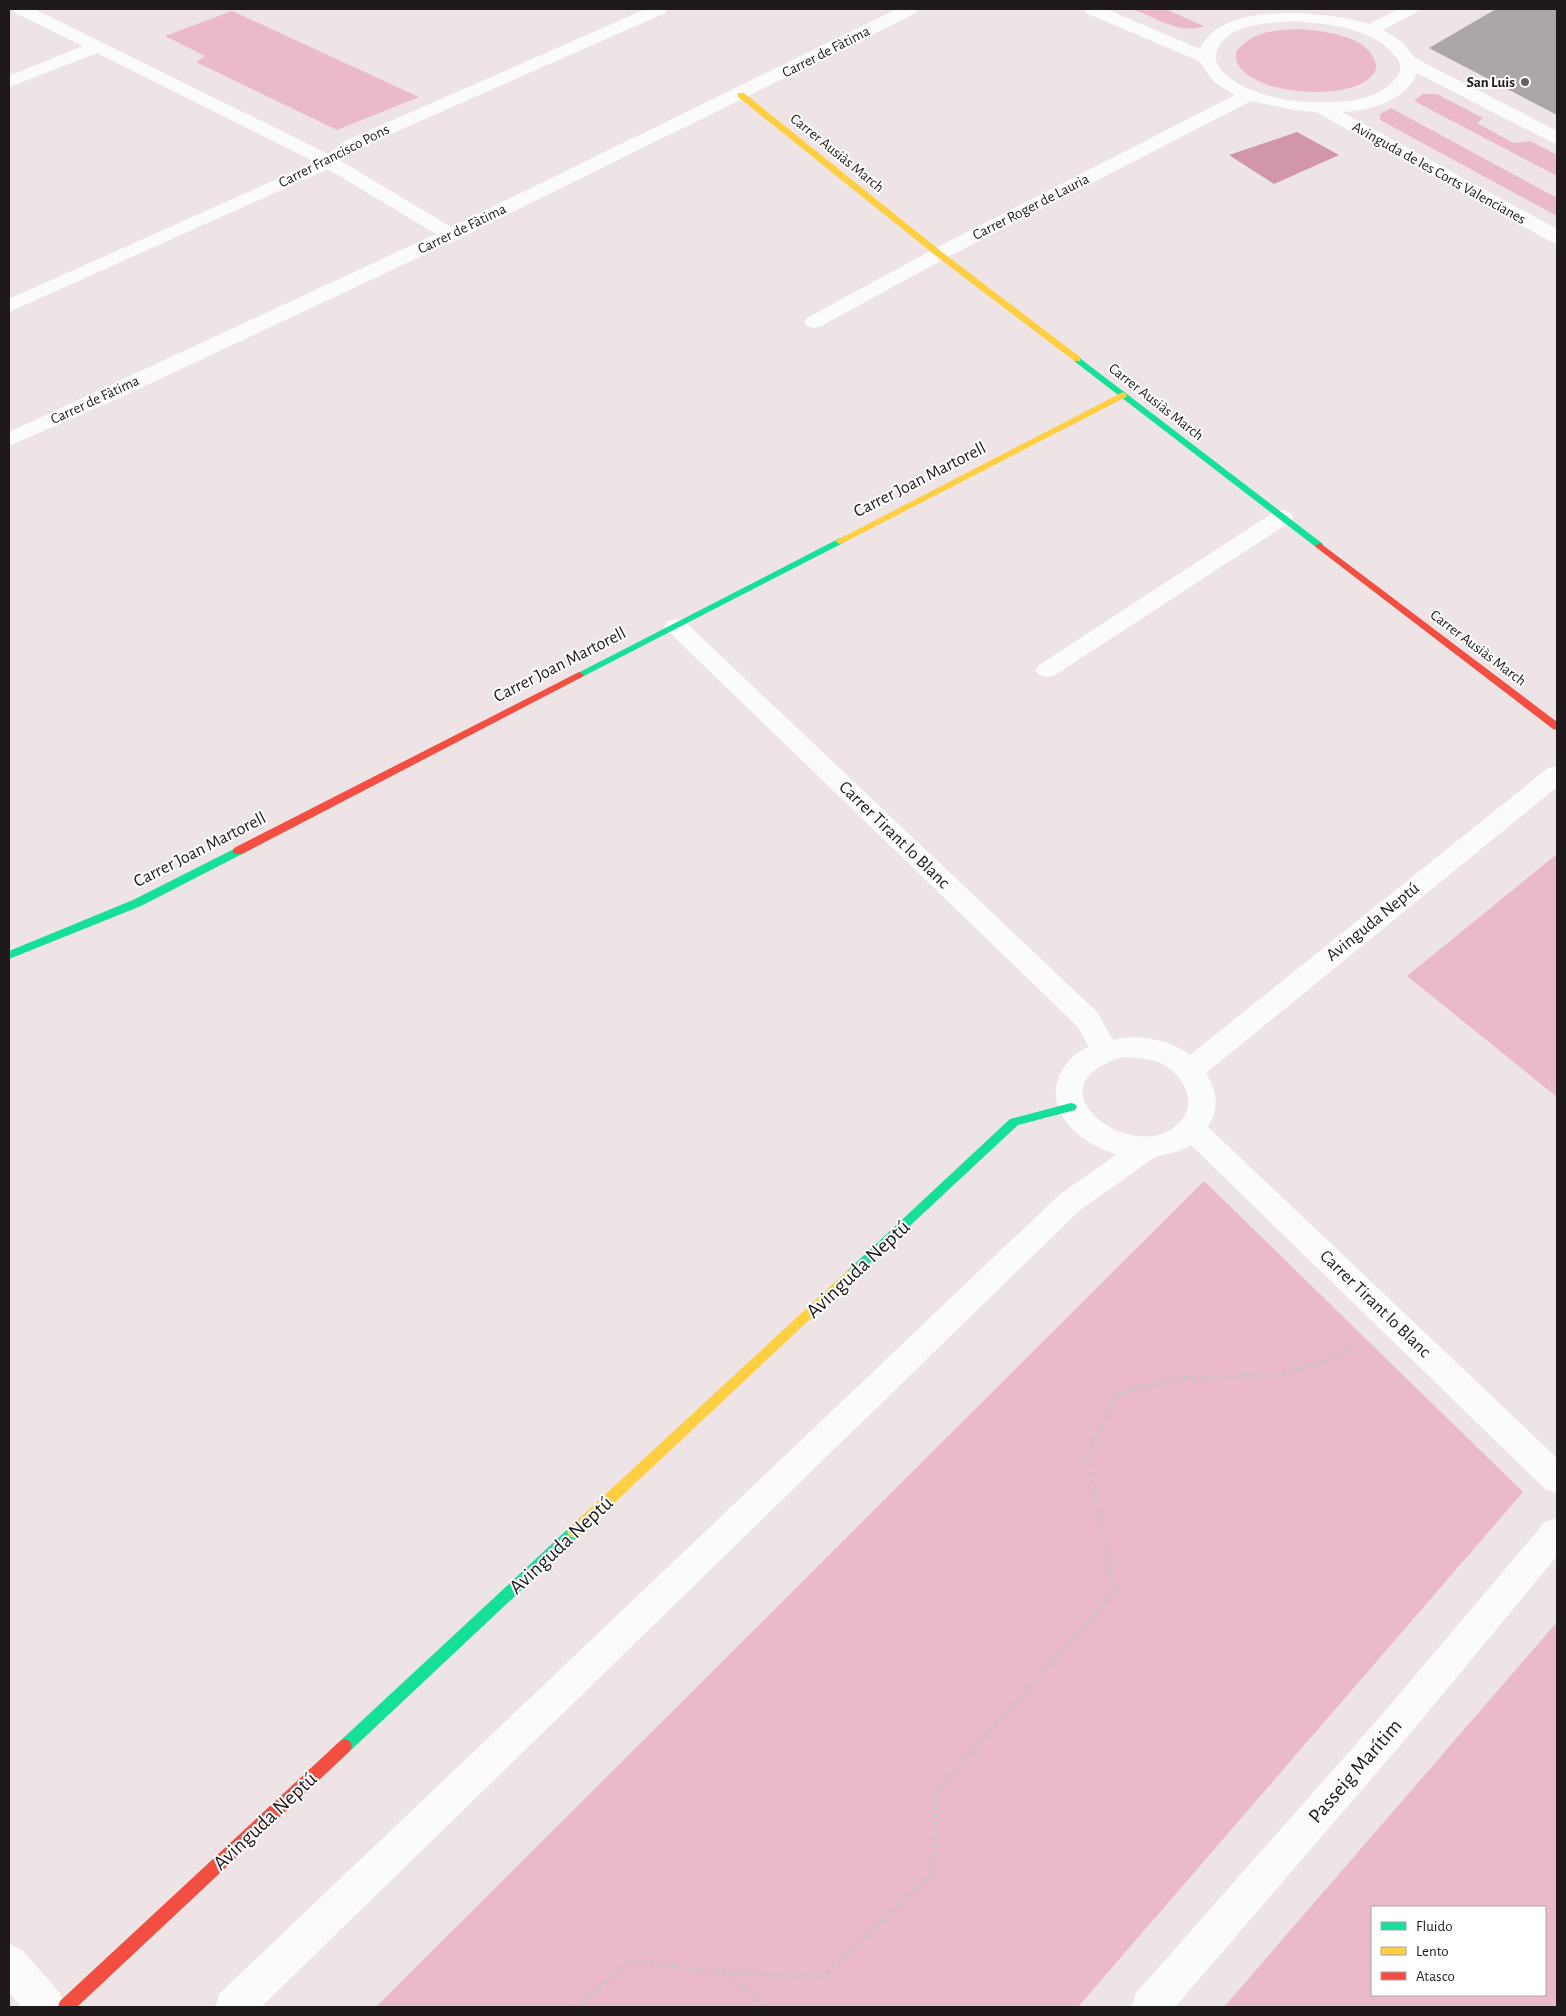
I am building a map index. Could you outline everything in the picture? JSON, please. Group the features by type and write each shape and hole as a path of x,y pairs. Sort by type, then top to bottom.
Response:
{"street":[{"path":"21,9 329,162 451,235"},
{"name":"Carrer Francisco Pons","path":"9,306 329,162 351,145 660,9"},
{"name":"Carrer de Fàtima","path":"9,440 451,235 741,95 910,9"},
{"path":"1092,9 1206,58"},
{"path":"1276,9 1294,16"},
{"path":"1370,30 1410,9"},
{"path":"1409,62 1409,75 1401,86 1387,96 1353,105 1321,108 1271,102 1249,95 1227,84 1212,71 1206,58 1208,45 1219,34 1237,25 1264,18 1294,16 1321,18 1347,23 1370,30 1401,50 1409,62 1557,138"},
{"path":"9,82 97,47"},
{"name":"Carrer Ausiàs March","path":"741,95 939,254 1557,727"},
{"name":"Carrer Roger de Lauria","path":"814,322 939,254 1249,95"},
{"name":"Avinguda de les Corts Valencianes","path":"1321,108 1557,237"},
{"name":"Carrer Joan Martorell","path":"9,955 137,902 1122,395"},
{"path":"1047,670 1282,517"},
{"name":"Carrer Tirant lo Blanc","path":"676,626 1087,1019 1105,1050"},
{"name":"Avinguda Neptú","path":"1190,1071 1557,774"},
{"path":"1123,1047 1142,1048 1160,1052 1177,1060 1190,1071 1200,1085 1204,1100 1201,1116 1192,1129 1180,1138 1165,1144 1148,1147 1128,1146 1109,1141 1092,1133 1079,1121 1071,1107 1068,1093 1070,1079 1078,1067 1089,1057 1105,1050 1123,1047"},
{"name":"Avinguda Neptú","path":"66,2007 1014,1122 1071,1107"},
{"name":"Carrer Tirant lo Blanc","path":"1192,1129 1557,1479"},
{"path":"234,2007 1069,1203 1148,1147"},
{"name":"Passeig Marítim","path":"1150,2007 1391,1730 1557,1532"},
{"path":"9,1963 46,2007"}],"path":[{"path":"576,2007 631,1961 729,1974 823,1977 934,1872 937,1790 1115,1592 1086,1456 1117,1394 1180,1378 1277,1376 1329,1361 1395,1324"},
{"path":"729,1974 765,2007"}],"shaded area":[{"path":"1133,9 1165,9 1204,26 1195,28 1177,27"},
{"path":"232,11 419,97 337,130 196,62 205,56 165,36"},
{"path":"1302,29 1344,36 1363,45 1375,61 1374,73 1364,82 1335,91 1297,91 1277,88 1260,82 1246,74 1237,63 1236,52 1250,39 1275,31"},
{"path":"1423,94 1437,94 1483,118 1477,123 1513,143 1530,141 1557,155 1557,176 1414,101"},
{"path":"1391,108 1557,198 1557,216 1380,120 1380,114"},
{"path":"1297,132 1339,155 1274,184 1229,155"},
{"path":"1557,854 1557,1097 1407,976"},
{"path":"1204,1181 1523,1492 1078,2007 376,2007"},
{"path":"1557,1622 1557,2007 1224,2007"}],"building":[{"name":"San Luis","path":"1496,9 1557,9 1557,115 1429,48"}],"traffic: fast":[{"path":"1077,359 1320,546"},
{"path":"579,675 840,541"},
{"path":"9,955 137,903 238,851"},
{"path":"851,1274 1014,1122 1071,1107"},
{"path":"345,1746 574,1532"}],"traffic: slow":[{"path":"741,95 939,254 1077,359"},
{"path":"840,541 1123,395"},
{"path":"574,1532 851,1274"}],"traffic: jam":[{"path":"1320,546 1557,727"},
{"path":"238,851 579,675"},
{"path":"66,2007 345,1746"}],"place":[{"name":"San Luis","path":"1525,82"}]}
